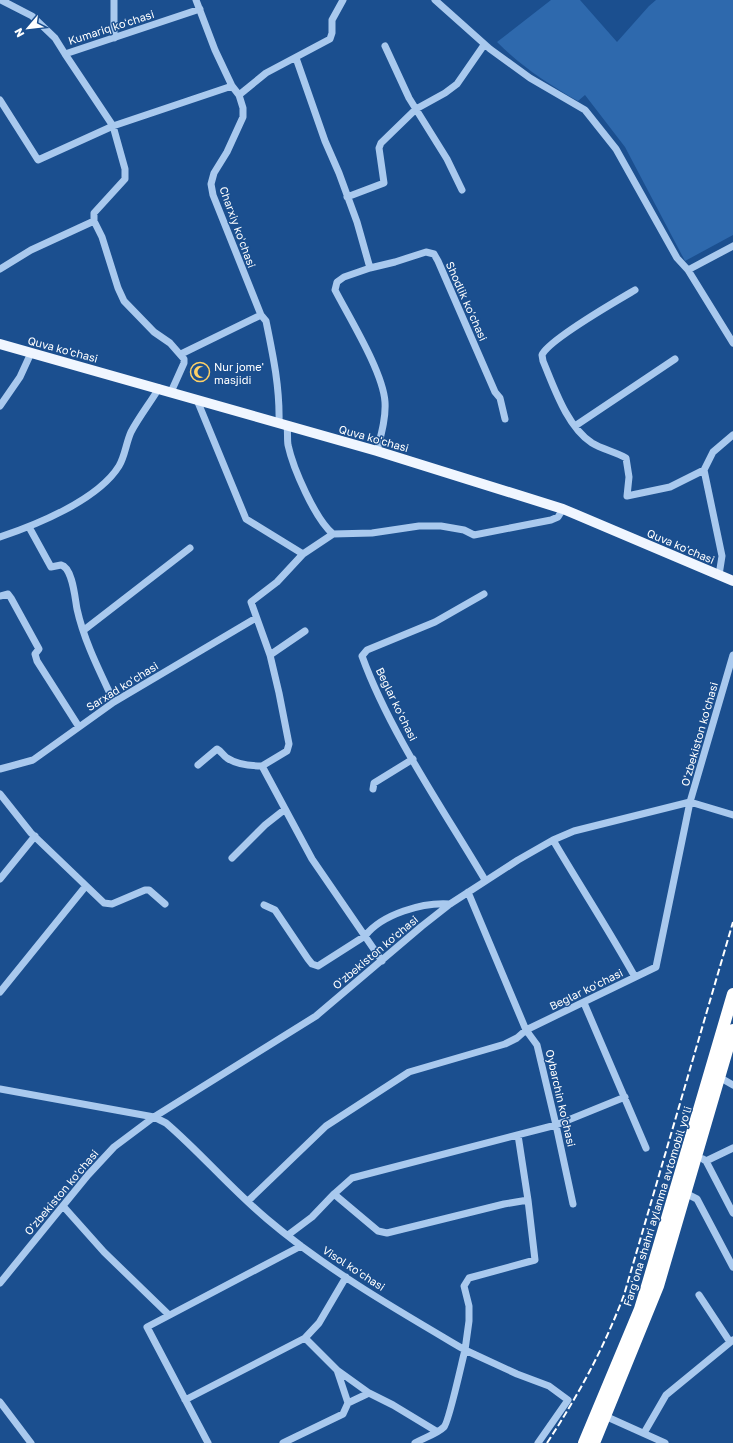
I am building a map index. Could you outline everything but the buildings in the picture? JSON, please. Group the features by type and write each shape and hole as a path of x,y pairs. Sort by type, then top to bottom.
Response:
{"highway":[{"name":"Fargʻona shahri aylanma avtomobil yoʻli","path":"594,1443 622,1372 648,1315 733,994"},
{"name":"Fargʻona shahri aylanma avtomobil yoʻli","path":"584,1443 664,1250 685,1193 701,1158 719,1077 733,1030"}],"main road":[{"name":"Quva ko'chasi","path":"0,344 377,451 563,509 733,581"}],"street":[{"name":"Kumariq koʻchasi","path":"1,0 32,16 55,38 65,54 200,9"},
{"path":"114,0 114,38"},
{"path":"196,0 214,50 232,86 239,95 262,76 331,38 332,20 343,0"},
{"path":"435,0 484,45 530,78 585,110 616,149 676,258 688,270 733,343"},
{"path":"347,197 384,183 380,146 416,109 445,93 457,84 484,45"},
{"path":"385,46 416,109 447,159 462,190"},
{"path":"65,54 113,126 125,177 94,213 94,221 102,237 118,288 124,301 154,332 170,343 184,359 184,363 171,392"},
{"path":"296,58 357,222 370,268"},
{"path":"0,100 38,160 113,126 232,86"},
{"name":"Charxiy koʻchasi","path":"239,95 244,108 243,117 228,152 214,173 211,184 216,202 261,315 266,321 277,371 283,425 288,444 304,488 321,519 333,534"},
{"path":"0,268 31,250 94,221"},
{"path":"688,270 733,246"},
{"name":"Shodlik koʻchasi","path":"377,451 384,419 384,392 375,368 336,290 337,282 344,277 370,268 426,252 434,254 500,398 505,419"},
{"path":"635,290 580,324 544,352 544,361 558,397 577,431 592,443 626,458 629,478 627,496 670,487 704,470 713,452 733,435"},
{"path":"181,354 261,315"},
{"path":"0,406 20,377 31,353"},
{"path":"575,426 675,360"},
{"path":"0,537 29,527 70,507 102,485 119,466 131,432 159,388"},
{"path":"197,400 246,519 303,554"},
{"path":"704,470 722,556 719,575"},
{"path":"198,765 217,749 227,758 235,762 252,766 262,766 285,752 289,747 280,692 270,655 251,605 253,600 277,582 303,554 333,534 372,533 419,526 441,526 464,530 474,535 551,520 558,517 563,509"},
{"path":"29,527 49,564 54,567 61,565 65,567 75,591 77,608 98,669 114,702"},
{"path":"84,630 190,548"},
{"path":"0,596 8,594 11,598 39,649 35,654 37,660 79,727"},
{"name":"Beglar koʻchasi","path":"484,594 435,622 362,653 363,659 390,716 413,759 485,880"},
{"name":"Sarxad koʻchasi","path":"0,770 33,760 114,702 256,618"},
{"path":"270,655 305,631"},
{"name":"O'zbekiston ko'chasi","path":"0,1283 88,1175 114,1147 154,1117 316,1016 450,904 485,880 553,840 574,830 690,802 733,655"},
{"path":"373,789 374,783 413,759"},
{"path":"262,766 284,810 312,859 382,961"},
{"path":"0,794 31,833 85,887 108,904 145,890 149,890 165,904"},
{"path":"690,802 733,815"},
{"name":"Beglar koʻchasi","path":"248,1202 326,1126 403,1076 417,1069 505,1044 526,1030 656,967 690,802"},
{"path":"232,858 265,825 284,810"},
{"path":"0,879 35,836"},
{"path":"553,840 635,977"},
{"path":"0,992 85,887"},
{"name":"Oybarchin koʻchasi","path":"468,892 526,1030 537,1045 573,1204"},
{"path":"264,905 275,910 308,959 316,966 322,965 365,936 370,930 398,912 438,903 450,904"},
{"path":"584,1003 646,1148"},
{"path":"719,1077 733,1085"},
{"path":"0,1089 154,1117"},
{"path":"288,1235 312,1217 352,1178 556,1125 625,1097"},
{"name":"Visol koʻchasi","path":"154,1117 166,1123 177,1132 267,1219 301,1246 346,1277 465,1350 517,1374 549,1386 568,1400 538,1443"},
{"path":"415,1443 445,1426 450,1416 452,1398 465,1350 469,1321 469,1306 464,1286 466,1281 469,1278 535,1260 518,1135"},
{"path":"733,1148 701,1158 733,1213"},
{"path":"685,1193 697,1200 733,1267"},
{"path":"334,1194 378,1231 386,1233 528,1200"},
{"path":"63,1206 104,1252 169,1315"},
{"path":"208,1443 147,1327 301,1246"},
{"path":"185,1400 305,1338 319,1324 346,1277"},
{"path":"644,1433 666,1395 731,1341 699,1295"},
{"path":"305,1338 337,1370 369,1393 393,1405 436,1431"},
{"path":"283,1443 343,1414 348,1402 337,1370"},
{"path":"348,1402 369,1393"},
{"path":"0,1402 31,1443"},
{"path":"605,1416 665,1443"}],"shaded area":[{"path":"551,0 580,0 617,42 656,0 733,0 733,235 685,261 625,147 585,95 578,101 567,95 525,67 497,42"}],"railway":[{"path":"547,1443 570,1407 590,1371 608,1334 624,1295 733,922"}],"place":[{"name":"Nur jome' masjidi","path":"200,372"}]}
